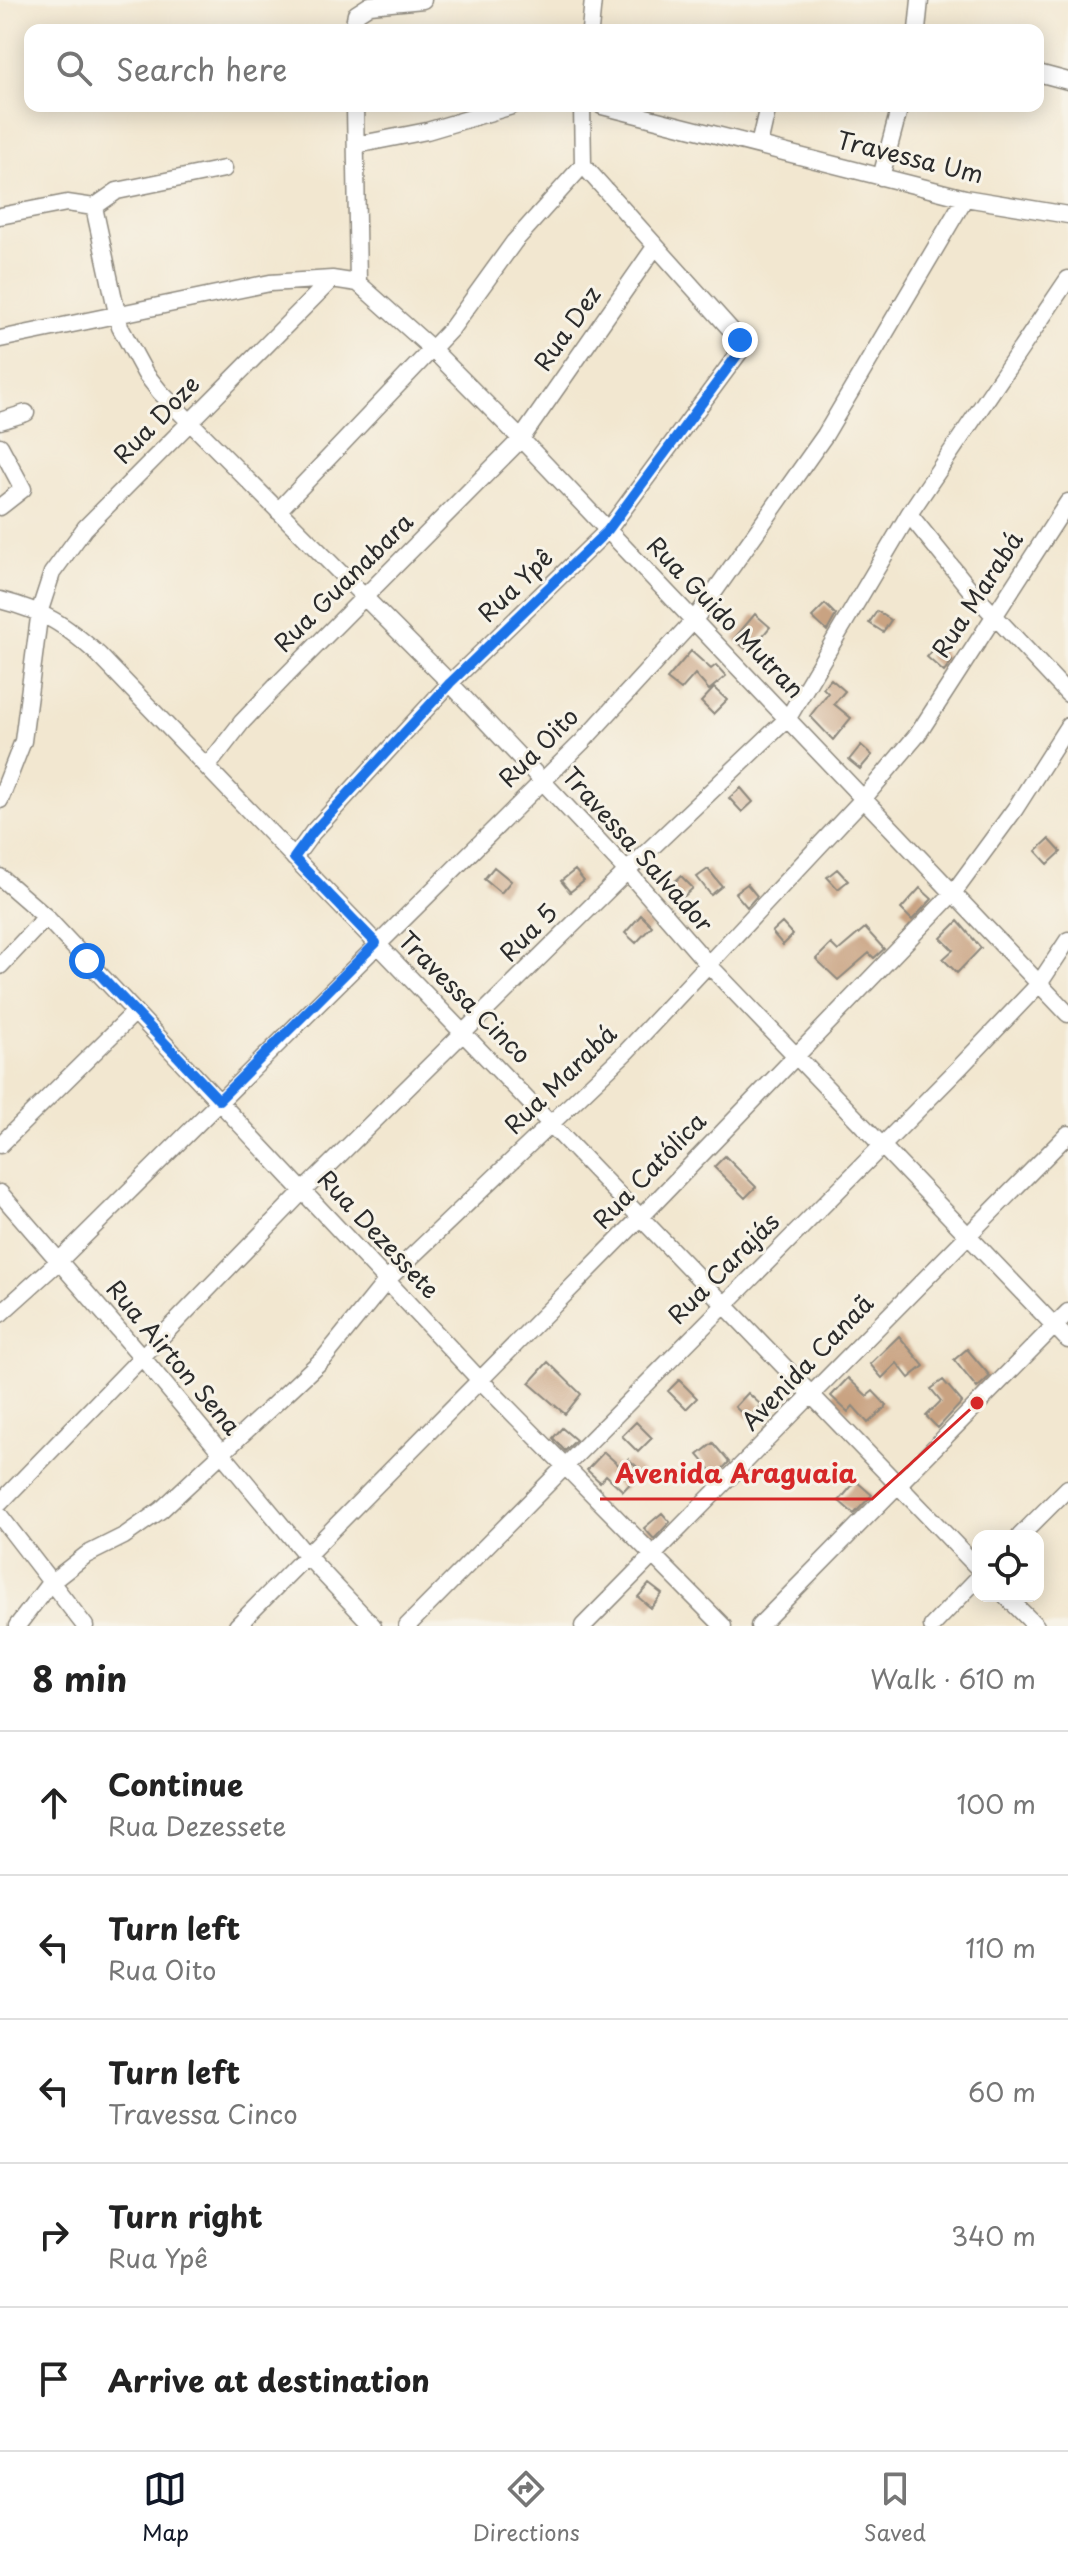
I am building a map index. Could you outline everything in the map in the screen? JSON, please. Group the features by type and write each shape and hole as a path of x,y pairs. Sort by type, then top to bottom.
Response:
{"street":[{"path":"354,24 356,14 370,5 423,0"},
{"path":"591,24 593,0"},
{"path":"918,24 920,0"},
{"path":"1044,75 1068,81"},
{"path":"0,339 244,287 332,279 358,283 355,112"},
{"path":"356,145 427,131 492,112"},
{"path":"582,112 583,165 655,247"},
{"name":"Travessa Um","path":"626,112 965,198 1068,215"},
{"path":"759,145 767,112"},
{"path":"881,177 898,112"},
{"path":"278,511 452,328 514,242 583,165"},
{"path":"0,216 67,203 94,207 117,191 224,169"},
{"name":"Rua Oito","path":"59,1261 540,780 582,742 695,619 825,435 965,198"},
{"name":"Travessa Salvador","path":"94,207 123,336 145,373 450,683 627,871 707,963 969,1233 1068,1340"},
{"name":"Rua Ypê","path":"294,858 313,832 450,683 608,530 741,350 740,340 655,247"},
{"name":"Rua Dez","path":"521,439 655,247"},
{"name":"Rua Doze","path":"0,800 23,741 40,610 52,573 85,528 332,279"},
{"name":"Rua 5","path":"0,1503 141,1356 225,1275 303,1191 627,871 788,718 909,514 1068,279"},
{"name":"Rua Guido Mutran","path":"358,283 432,349 521,439 1068,1014"},
{"path":"0,421 26,413"},
{"name":"Rua Guanabara","path":"207,767 242,722 521,439"},
{"path":"0,446 23,489 0,507"},
{"name":"Rua Marabá","path":"17,1626 49,1584 86,1555 140,1526 325,1357 388,1279 626,1052 863,799 918,734 1068,502"},
{"path":"909,514 993,615 1068,694"},
{"name":"Travessa Cinco","path":"0,600 40,610 68,627 99,655 465,1031 809,1396 972,1562"},
{"name":"Rua Católica","path":"237,1626 478,1378 641,1217 954,892 1015,809 1068,726"},
{"name":"Rua Dezessete","path":"0,877 46,917 478,1378 651,1557 693,1593 723,1626"},
{"path":"0,966 46,917"},
{"name":"Rua Carajás","path":"407,1626 1039,984 1068,940"},
{"path":"0,1145 134,1013"},
{"name":"Avenida Canaã","path":"583,1626 1068,1134"},
{"name":"Rua Airton Sena","path":"0,1193 141,1356 307,1556 373,1626"},
{"path":"0,1314 59,1261"},
{"path":"759,1626 1068,1312"},
{"path":"1026,1530 1068,1488"},
{"path":"0,1516 49,1584 85,1626"},
{"path":"932,1626 972,1584"},
{"path":"1012,1602 1036,1626"}],"building":[{"path":"825,604 836,615 827,631 812,617"},
{"path":"877,611 891,620 883,632 869,623"},
{"path":"755,614 770,627 749,652 734,639"},
{"path":"937,646 952,661 944,672 927,657"},
{"path":"691,651 711,669 716,665 726,676 709,690 695,674 681,690 667,679"},
{"path":"831,679 845,691 834,704 851,718 833,740 810,716 828,693 823,688"},
{"path":"714,688 727,700 713,714 701,702"},
{"path":"861,745 872,755 860,769 849,760"},
{"path":"741,788 753,802 742,812 729,798"},
{"path":"1049,839 1061,852 1048,864 1036,851"},
{"path":"494,867 511,881 501,893 484,879"},
{"path":"708,869 722,886 711,895 697,877"},
{"path":"837,869 848,881 838,889 827,877"},
{"path":"575,870 584,881 570,892 561,881"},
{"path":"681,876 693,888 679,901 667,889"},
{"path":"747,884 757,896 747,907 735,893"},
{"path":"920,888 932,899 912,920 901,909"},
{"path":"641,915 652,926 636,943 625,933"},
{"path":"958,921 981,948 957,973 943,959 953,950 941,938"},
{"path":"782,923 793,935 783,945 772,932"},
{"path":"865,928 884,949 874,958 869,953 838,980 816,959 831,944 838,951"},
{"path":"725,1156 756,1187 745,1198 714,1167"},
{"path":"899,1336 924,1366 909,1378 897,1363 882,1378 870,1364"},
{"path":"967,1349 990,1376 977,1388 954,1360"},
{"path":"548,1362 581,1394 565,1414 529,1383"},
{"path":"848,1378 867,1396 873,1391 887,1406 868,1423 853,1406 848,1412 831,1396"},
{"path":"679,1380 697,1398 686,1409 668,1391"},
{"path":"943,1380 962,1402 938,1428 926,1416 941,1401 931,1389"},
{"path":"748,1393 761,1405 748,1419 735,1407"},
{"path":"636,1422 652,1438 638,1452 622,1436"},
{"path":"562,1428 576,1440 565,1451 553,1438"},
{"path":"713,1443 729,1462 716,1476 698,1455"},
{"path":"604,1452 621,1467 628,1459 642,1471 623,1491 606,1475 600,1482 587,1470"},
{"path":"856,1481 872,1495 854,1514 839,1501"},
{"path":"662,1513 670,1522 654,1539 644,1528"},
{"path":"649,1584 662,1594 651,1608 638,1597"}],"place":[{"name":"Avenida Araguaia","path":"977,1403"}],"route":[{"path":"87,961 219,1100 308,1015 376,943 294,858 313,832 450,683 608,530 741,350 740,340"}]}
